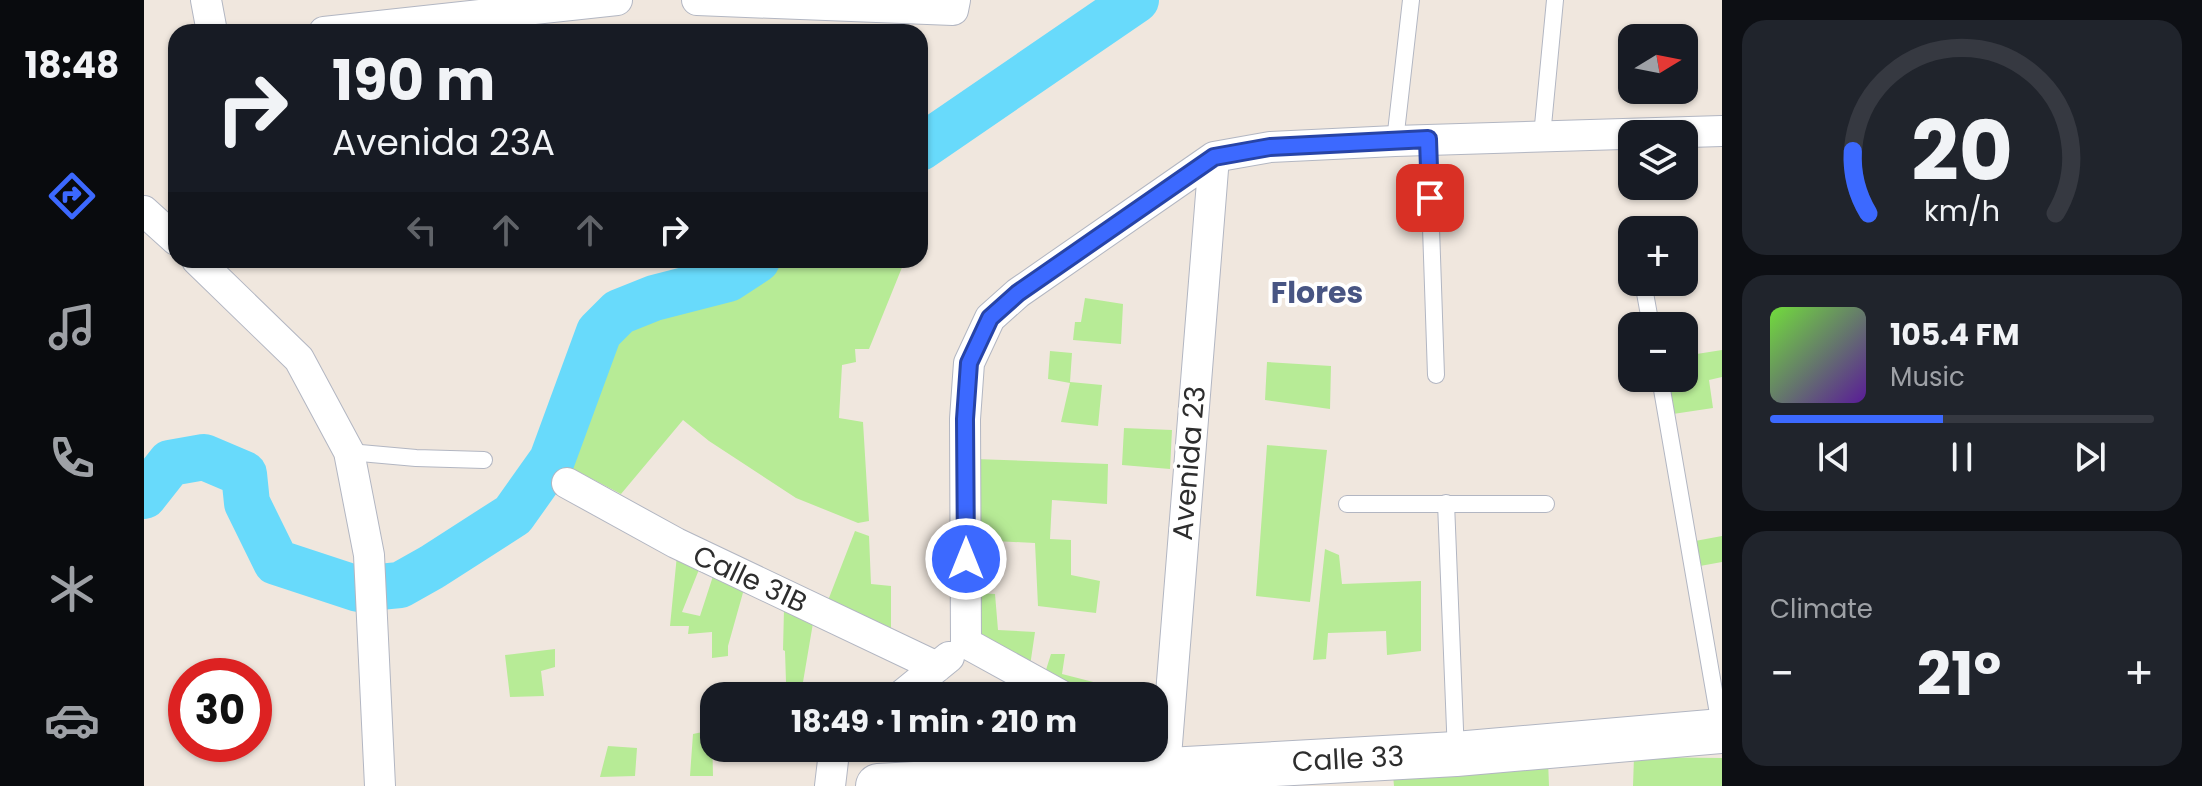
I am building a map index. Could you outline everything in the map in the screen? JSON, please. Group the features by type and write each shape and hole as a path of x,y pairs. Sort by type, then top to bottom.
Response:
{"main road":[{"name":"Calle 33","path":"878,786 1177,767 1456,754 1722,731"}],"street":[{"path":"206,0 210,24"},
{"path":"397,24 617,0"},
{"path":"697,0 954,5"},
{"path":"966,643 965,419 969,363 990,318 1018,293 1214,157 1270,147 1428,139 1722,131"},
{"name":"Avenida 23","path":"1177,767 1214,157"},
{"path":"145,214 168,233"},
{"path":"212,268 299,359 349,452 369,555 380,786"},
{"name":"Calle 31B","path":"567,483 676,543 937,667"},
{"path":"918,682 966,643"},
{"path":"966,643 1037,682"},
{"path":"830,786 833,762"}],"lane":[{"path":"1395,141 1411,0"},
{"path":"1542,136 1555,0"},
{"path":"1428,139 1436,375"},
{"path":"1662,392 1722,731"},
{"path":"349,452 484,460"},
{"path":"1446,503 1456,754"},
{"path":"1347,504 1546,504"}],"green space":[{"path":"749,268 902,268 869,349 855,349 856,362 842,365 839,418 863,422 869,521 858,523 796,498 709,441 683,420 621,494 552,458 599,332 619,312 652,299 730,281"},
{"path":"1085,298 1123,304 1121,344 1073,340 1075,322 1081,322"},
{"path":"1722,350 1722,377 1709,380 1713,408 1673,414 1670,392 1698,392 1698,354"},
{"path":"1050,351 1072,353 1070,382 1102,385 1098,426 1061,422 1070,383 1048,379"},
{"path":"1267,362 1331,366 1330,409 1265,400"},
{"path":"1124,428 1172,430 1170,469 1122,465"},
{"path":"1267,445 1327,450 1310,602 1256,596"},
{"path":"975,459 1108,464 1107,504 1052,500 1050,539 1071,540 1071,575 1100,581 1096,613 1038,606 1035,543 995,541 995,570 975,567"},
{"path":"855,531 869,536 871,584 891,586 891,632 827,603"},
{"path":"1722,536 1722,562 1700,566 1695,541"},
{"path":"1325,549 1339,555 1342,584 1421,581 1421,651 1387,655 1386,631 1328,633 1326,659 1313,660"},
{"path":"677,555 700,567 682,612 700,616 714,573 744,589 728,656 712,658 712,632 688,634 689,626 670,626"},
{"path":"976,593 995,594 998,630 1035,632 1030,666 975,637"},
{"path":"784,609 813,623 803,682 786,682"},
{"path":"555,649 555,667 541,671 544,696 510,697 505,655"},
{"path":"1051,654 1065,654 1062,674 1093,682 1059,682 1045,673"},
{"path":"700,733 700,762 713,762 713,776 690,776 693,734"},
{"path":"608,746 637,748 635,776 600,777"},
{"path":"1634,757 1722,758 1722,786 1633,786"},
{"path":"1548,760 1549,786 1394,786 1393,775"}],"waterway":[{"path":"928,143 1136,0"},
{"path":"144,496 170,463 204,457 244,474 247,503 276,562 358,589 400,585 513,515 552,460 599,332 619,312 654,298 728,279 745,268"}],"district":[{"name":"Flores","path":"1317,292"}],"route":[{"path":"966,559 965,419 969,363 990,318 1018,293 1214,157 1270,147 1428,139 1430,198"}]}
